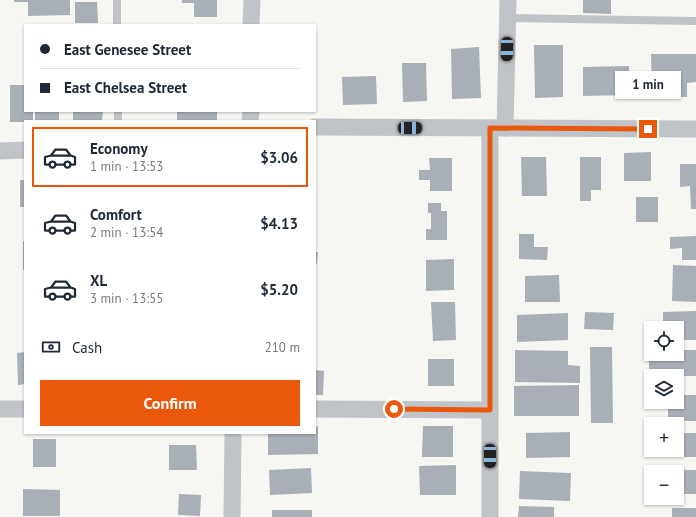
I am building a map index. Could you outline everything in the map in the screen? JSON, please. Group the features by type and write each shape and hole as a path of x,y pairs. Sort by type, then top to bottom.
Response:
{"street":[{"path":"251,24 252,0"},
{"path":"490,517 490,410 498,128 508,18 508,0"},
{"path":"316,127 696,129"},
{"path":"0,151 24,150"},
{"path":"0,410 24,409"},
{"path":"316,409 490,410"},
{"path":"232,517 233,434"}],"lane":[{"path":"117,0 118,24"},
{"path":"508,18 696,21"}],"building":[{"path":"14,0 70,0 70,15 28,16 28,2 14,2"},
{"path":"182,0 217,0 217,17 194,17 194,3 182,3"},
{"path":"583,0 611,0 611,14 583,13"},
{"path":"75,2 97,2 98,23 75,23"},
{"path":"534,45 563,45 563,97 535,98"},
{"path":"479,47 481,98 452,99 451,49"},
{"path":"651,54 696,54 696,82 687,83 687,97 652,97"},
{"path":"402,63 426,63 427,101 403,102"},
{"path":"629,66 629,95 583,96 583,67"},
{"path":"376,76 377,104 343,105 342,77"},
{"path":"10,85 24,85 24,112 33,112 33,120 24,120 24,122 10,122"},
{"path":"35,112 59,112 59,120 35,120"},
{"path":"73,112 103,112 102,120 73,120"},
{"path":"177,112 217,112 217,120 177,120"},
{"path":"651,152 651,181 624,181 624,153"},
{"path":"521,157 546,157 547,196 522,196"},
{"path":"580,157 601,157 601,190 591,190 591,201 580,201"},
{"path":"429,158 452,158 452,191 430,191 430,180 419,180 419,170 430,170"},
{"path":"680,164 696,164 696,209 691,209 690,186 680,187"},
{"path":"20,180 24,180 24,207 20,207"},
{"path":"636,197 658,197 658,222 636,222"},
{"path":"428,203 441,203 441,211 447,211 447,240 426,240 426,229 431,229 431,213 428,213"},
{"path":"519,234 534,234 534,247 548,247 547,260 519,259"},
{"path":"696,236 696,260 682,260 682,248 670,249 670,237"},
{"path":"23,241 24,241 24,270"},
{"path":"316,252 318,252 317,264"},
{"path":"454,259 454,290 426,291 426,260"},
{"path":"673,265 696,266 696,302 672,301"},
{"path":"559,275 560,302 525,302 525,276"},
{"path":"431,302 455,302 456,340 433,341"},
{"path":"696,311 696,340 684,340 684,321 663,321 663,312"},
{"path":"585,312 614,313 613,330 584,329"},
{"path":"568,313 568,340 517,342 517,315"},
{"path":"590,347 612,347 613,423 591,423"},
{"path":"515,350 568,351 568,365 580,366 580,383 515,382"},
{"path":"684,350 696,350 696,376 684,376 684,369 649,369 649,361 684,361"},
{"path":"24,352 24,384 18,385 17,353"},
{"path":"428,359 454,359 454,386 428,386"},
{"path":"316,370 324,371 323,395 316,395"},
{"path":"579,385 579,416 514,416 514,386"},
{"path":"684,395 696,395 696,421 684,421 684,417 668,417 668,409 684,409"},
{"path":"318,426 318,454 268,455 268,434 316,434 316,427"},
{"path":"423,426 453,426 453,457 422,457"},
{"path":"570,432 570,457 526,458 526,433"},
{"path":"684,433 696,433 696,457 684,457"},
{"path":"33,439 56,439 56,467 33,467"},
{"path":"169,445 196,445 197,470 169,470"},
{"path":"456,465 456,495 420,495 419,466"},
{"path":"311,468 312,493 270,495 269,470"},
{"path":"684,470 696,470 696,494 684,494"},
{"path":"520,471 571,473 570,501 519,499"},
{"path":"23,489 60,490 60,516 23,516"},
{"path":"179,494 201,495 200,516 178,515"},
{"path":"519,506 554,507 554,517 518,517"},
{"path":"672,508 696,508 696,517 672,517"},
{"path":"272,510 312,510 312,517 272,517"}],"route":[{"path":"394,409 490,410 490,128 648,129"}]}
